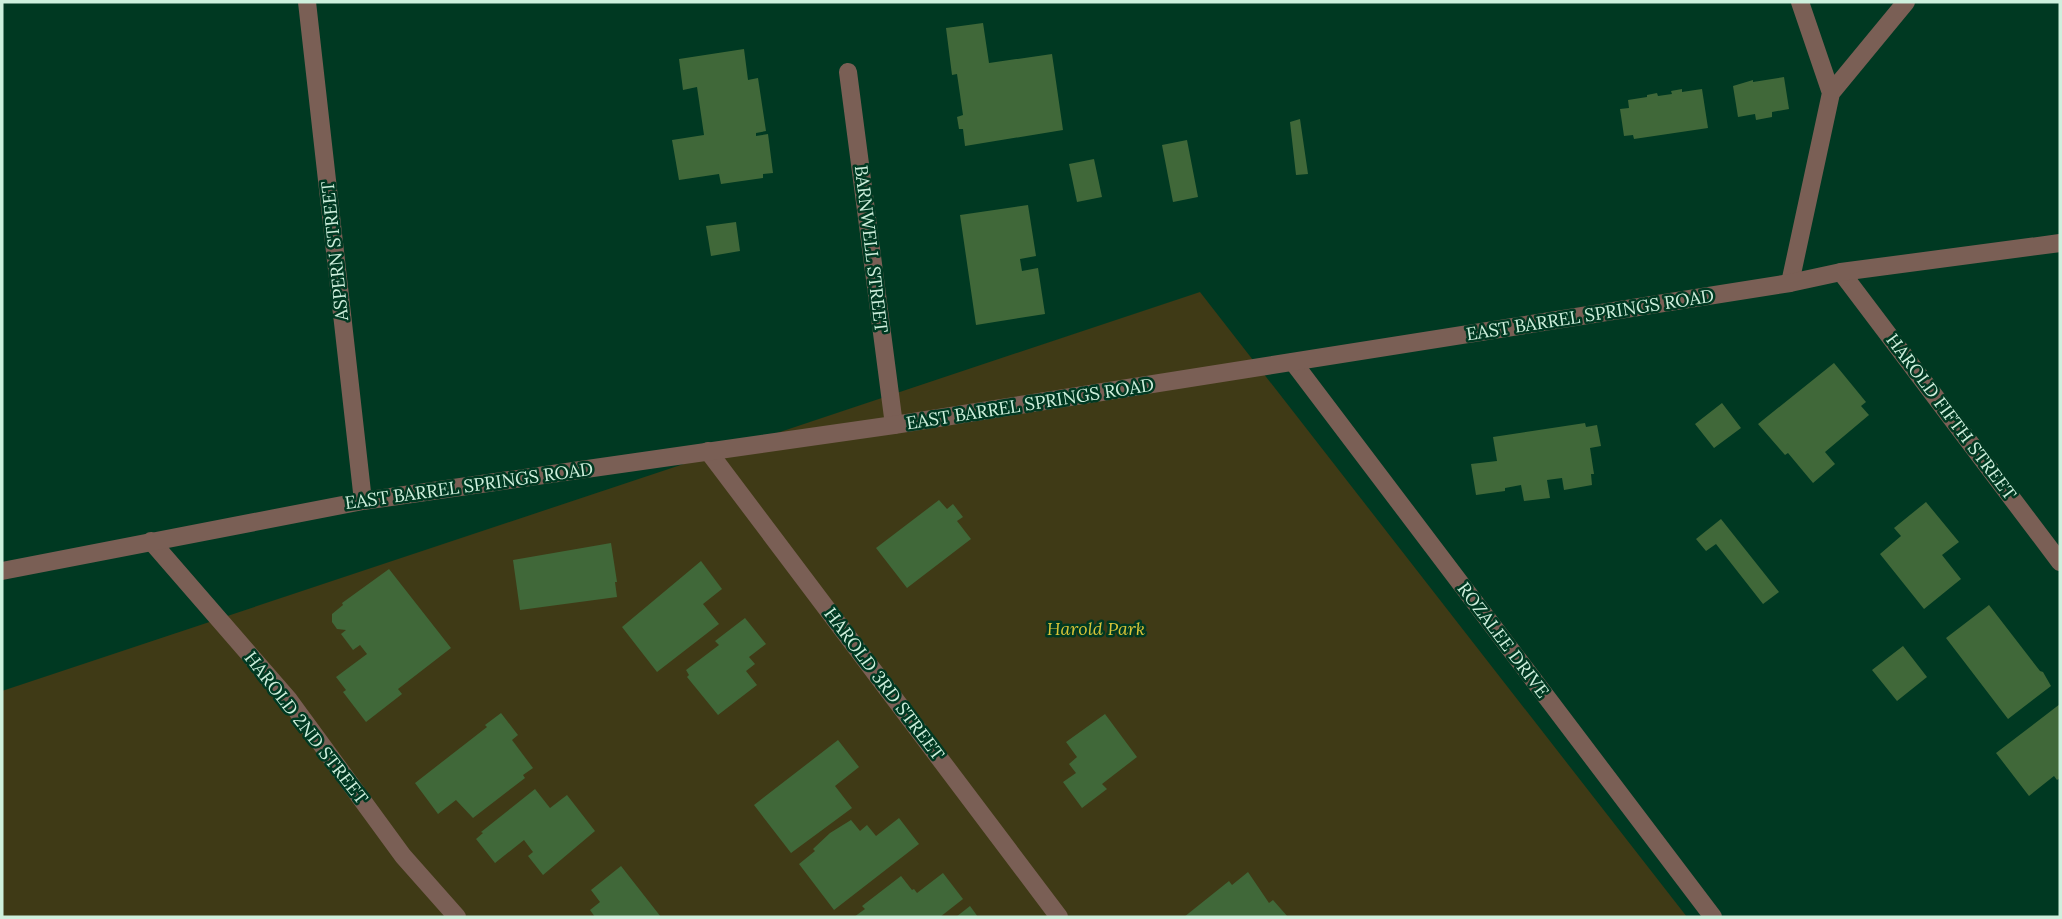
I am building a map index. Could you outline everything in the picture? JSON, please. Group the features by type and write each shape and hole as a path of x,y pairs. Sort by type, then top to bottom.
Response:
{"street":[{"name":"ASPERN STREET","path":"307,2 363,501"},
{"path":"1800,2 1831,93"},
{"path":"1790,283 1831,93 1906,2"},
{"name":"BARNWELL STREET","path":"848,72 894,425"},
{"name":"EAST BARREL SPRINGS ROAD","path":"2,571 363,501 894,425 1790,283 1841,272 2060,243"},
{"name":"HAROLD FIFTH STREET","path":"1841,272 2060,562"},
{"name":"ROZALEE DRIVE","path":"1293,362 1713,917"},
{"name":"HAROLD 3RD STREET","path":"708,451 1059,917"},
{"name":"HAROLD 2ND STREET","path":"150,541 289,700 403,856 457,917"}],"green space":[{"name":"Harold Park","path":"1200,292 1687,917 2,917 2,691"}],"building":[{"path":"983,23 989,63 1052,54 1063,130 965,146 963,129 959,129 957,117 963,115 957,74 952,75 946,28"},
{"path":"744,49 748,80 758,78 766,131 756,133 756,136 768,134 773,173 763,174 763,178 721,184 719,174 679,180 672,140 704,135 697,87 683,90 679,59"},
{"path":"1784,77 1789,109 1772,112 1772,117 1756,120 1755,114 1738,117 1733,86 1753,80"},
{"path":"1682,89 1682,92 1702,89 1708,128 1634,139 1633,135 1624,136 1620,109 1629,108 1628,100 1657,93 1658,96 1672,94 1671,91"},
{"path":"1300,119 1308,174 1296,175 1290,122"},
{"path":"1187,140 1198,197 1173,202 1162,145"},
{"path":"1094,159 1102,197 1077,202 1069,164"},
{"path":"1028,205 1036,256 1020,259 1022,271 1038,268 1045,314 976,325 960,215"},
{"path":"736,222 740,251 711,256 706,226"},
{"path":"1834,363 1866,402 1861,406 1869,415 1825,452 1835,464 1813,483 1788,453 1785,455 1758,424"},
{"path":"1722,403 1741,428 1714,448 1695,424"},
{"path":"1585,423 1586,427 1597,425 1601,446 1590,448 1594,474 1591,474 1592,485 1564,490 1562,478 1547,480 1550,498 1524,501 1521,485 1505,488 1505,491 1476,495 1471,464 1497,461 1493,437"},
{"path":"939,500 947,509 953,504 963,517 957,521 971,539 907,588 876,548"},
{"path":"1926,502 1959,542 1942,555 1961,579 1924,609 1880,554 1901,536 1894,528"},
{"path":"1721,519 1779,592 1763,604 1716,544 1706,551 1696,539"},
{"path":"611,543 617,597 520,610 513,560"},
{"path":"701,561 722,589 703,604 719,624 657,672 622,627"},
{"path":"389,569 451,648 398,689 402,694 366,722 343,692 346,690 336,677 367,654 360,645 353,650 341,634 346,630 337,629 332,622 332,614 342,603"},
{"path":"1989,605 2043,672 2051,686 2008,719 1946,638"},
{"path":"745,618 766,644 749,657 755,664 746,671 757,685 718,715 687,677 689,675 686,670 719,645 715,641"},
{"path":"1903,646 1927,677 1897,701 1872,670"},
{"path":"2060,704 2060,778 2057,780 2054,776 2029,796 1996,753"},
{"path":"501,713 518,735 512,740 533,768 523,775 525,778 473,818 456,800 438,814 415,783"},
{"path":"1105,714 1137,757 1102,784 1107,789 1082,808 1063,782 1076,773 1069,764 1077,757 1066,742"},
{"path":"838,740 859,767 835,786 852,808 791,853 754,805"},
{"path":"535,789 550,808 567,795 595,831 543,875 528,856 533,852 524,840 495,863 476,839 483,833 481,832"},
{"path":"899,818 919,844 834,910 799,864 815,851 813,849 830,833 851,820 860,831 867,825 876,836"},
{"path":"621,866 661,917 595,917 590,910 600,902 591,890"},
{"path":"1248,872 1269,903 1273,900 1288,917 1184,917 1229,881 1232,885"},
{"path":"943,873 963,899 940,917 854,917 865,909 862,906 901,876 917,893"},
{"path":"970,906 978,917 956,917"}]}
